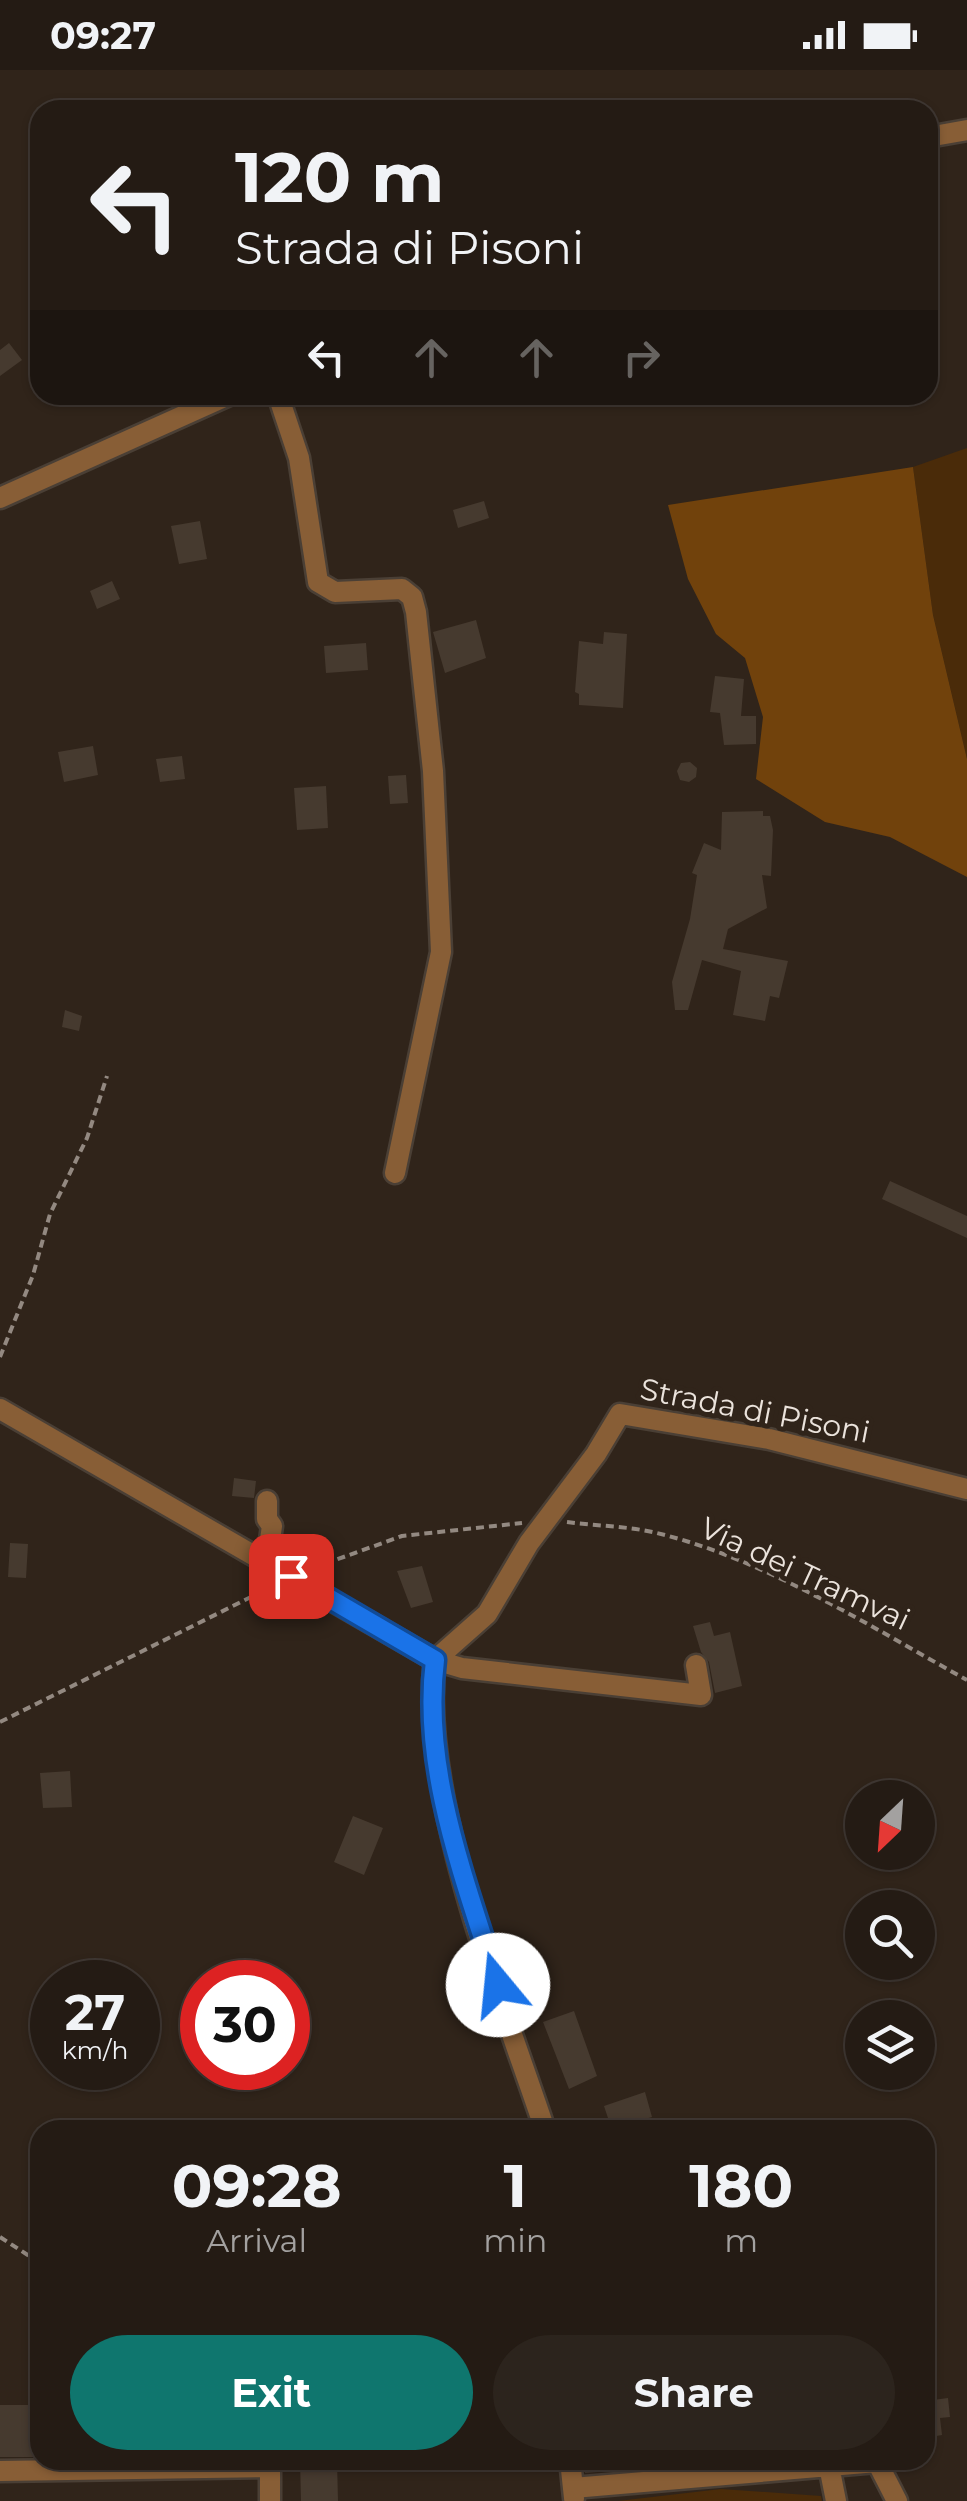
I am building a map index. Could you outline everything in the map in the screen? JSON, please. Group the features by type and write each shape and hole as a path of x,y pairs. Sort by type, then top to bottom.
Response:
{"street":[{"path":"938,135 967,130"},
{"path":"0,498 207,405"},
{"path":"281,405 299,458 318,582 335,592 402,589 412,597 416,612 433,770 442,952 395,1173"},
{"path":"0,1409 435,1660 462,1668 701,1696 696,1665"},
{"name":"Strada di Pisoni","path":"435,1660 487,1614 620,1414 769,1439 967,1489"},
{"path":"267,1501 272,1526 267,1560"},
{"path":"435,1660 432,1716 442,1788 460,1860 543,2120"},
{"path":"0,2471 54,2470"},
{"path":"270,2470 270,2501"},
{"path":"573,2494 793,2470"},
{"path":"831,2470 836,2501"},
{"path":"881,2470 897,2501"}],"path":[{"path":"0,1357 34,1276 50,1214 87,1138 108,1076"},
{"name":"Via dei Tramvai","path":"0,1722 291,1576 402,1536 547,1520 653,1532 696,1544 842,1611 967,1680"},
{"path":"0,2237 30,2256"}],"shaded area":[{"path":"967,448 967,759 933,615 913,467"},
{"path":"913,467 933,615 967,759 967,877 890,837 825,822 756,779 763,717 745,658 716,634 688,579 668,505"},
{"path":"721,2489 821,2496 822,2501 618,2501"}],"building":[{"path":"9,343 22,360 0,376 0,350"},
{"path":"484,501 489,518 458,528 453,510"},
{"path":"200,521 207,559 179,564 171,526"},
{"path":"112,581 120,599 97,609 90,591"},
{"path":"476,620 486,658 445,673 433,632"},
{"path":"604,632 627,634 623,708 579,705 579,694 575,692 579,641 603,644"},
{"path":"366,643 368,670 326,673 324,646"},
{"path":"715,676 744,679 741,716 756,716 756,744 724,745 720,713 710,712"},
{"path":"93,746 98,775 64,782 58,752"},
{"path":"182,756 185,779 160,782 156,759"},
{"path":"690,762 697,768 696,777 689,782 680,780 677,771 681,763"},
{"path":"406,775 408,803 390,804 388,776"},
{"path":"326,786 328,828 297,830 294,788"},
{"path":"763,811 763,816 770,816 773,830 771,876 762,875 767,908 728,929 723,949 788,961 779,998 770,996 765,1021 733,1015 741,971 702,960 688,1010 675,1010 672,982 690,919 697,875 692,873 704,843 721,850 722,812"},
{"path":"65,1010 82,1016 79,1031 62,1027"},
{"path":"890,1181 967,1216 967,1238 882,1199"},
{"path":"234,1478 256,1481 254,1498 232,1496"},
{"path":"10,1543 28,1544 26,1578 8,1577"},
{"path":"422,1566 433,1602 411,1608 397,1571"},
{"path":"710,1622 714,1636 730,1632 742,1686 715,1693 709,1662 701,1652 693,1626"},
{"path":"70,1771 72,1807 43,1808 40,1773"},
{"path":"353,1816 383,1828 364,1875 334,1862"},
{"path":"542,1971 548,2000 522,2005 516,1977"},
{"path":"574,2011 597,2076 569,2089 543,2022"},
{"path":"645,2092 652,2117 609,2120 604,2106"},
{"path":"948,2398 950,2417 940,2418 942,2435 935,2436 935,2400"},
{"path":"0,2405 30,2405 30,2457 0,2457"},
{"path":"300,2470 337,2470 338,2501 301,2501"}],"route":[{"path":"291,1576 435,1660 432,1716 438,1769 460,1860 498,1985"}]}
